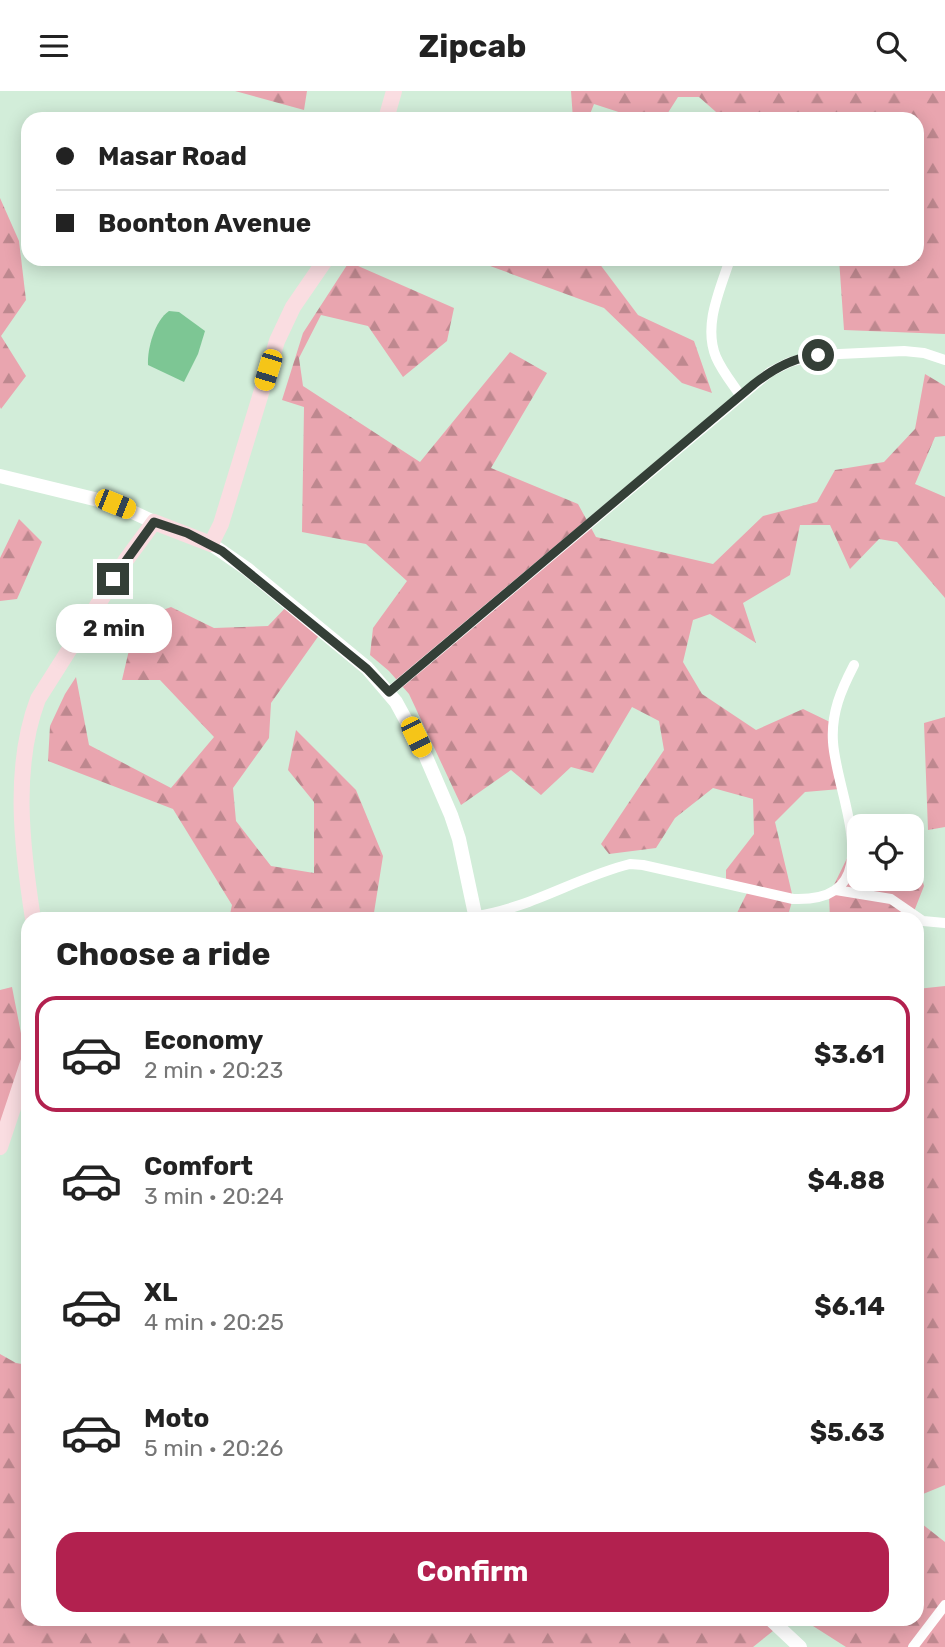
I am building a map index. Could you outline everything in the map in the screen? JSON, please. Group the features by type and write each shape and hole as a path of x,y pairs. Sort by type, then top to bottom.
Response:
{"main road":[{"path":"388,112 394,91"},
{"path":"32,912 23,816 23,754 31,717 47,683 125,560 154,522 211,544 228,503 277,341 293,307 321,266"},
{"path":"0,1147 21,1084"}],"street":[{"path":"728,266 711,332 716,357 740,395"},
{"path":"389,692 770,372 812,355 904,351 924,353 945,360"},
{"path":"0,476 103,501 154,522"},
{"path":"211,544 247,569 367,669 389,692 406,718 451,815 475,912"},
{"path":"495,912 529,903 630,864 793,899 821,898 836,890 848,874 852,849 848,811 835,760 833,722 838,698 854,665"},
{"path":"836,890 891,899 910,912"},
{"path":"924,921 945,923"},
{"path":"913,1647 945,1605"},
{"path":"778,1626 800,1647"}],"green space":[{"path":"235,91 307,91 304,110"},
{"path":"571,91 945,91 945,334 844,330 839,266 924,266 924,112 716,112 699,97 678,97 668,112 619,112 594,104 591,112 572,112"},
{"path":"0,198 19,241 26,300 1,336 26,376 1,409"},
{"path":"346,266 358,266 454,308 447,341 403,377 368,326 321,315 299,358 303,386 420,462 510,352 547,373 491,468 578,504 596,537 713,564 763,516 817,502 835,470 884,462 915,429 925,374 945,386 945,436 935,437 915,484 945,497 945,598 897,542 879,539 850,569 830,525 800,525 790,575 743,603 756,643 710,614 693,620 683,662 702,694 756,730 803,709 832,723 840,789 805,792 775,822 793,898 789,912 738,912 749,889 726,883 726,870 754,834 753,799 713,788 675,818 656,848 609,854 601,844 664,750 659,721 632,707 593,773 571,767 541,795 511,770 461,805 409,694 389,671 370,655 373,628 407,581 366,544 302,532 304,407 282,400 303,333"},
{"path":"490,266 601,266 638,315 694,341 712,393 682,383 604,308"},
{"path":"19,519 42,542 17,599 0,601 0,558"},
{"path":"289,604 322,631 271,703 269,738 233,788 236,821 271,866 314,873 314,802 288,770 296,730 356,790 383,856 374,912 230,912 232,905 173,809 48,761 50,726 76,677 89,745 171,788 214,737 160,680 122,680 136,620 171,607 214,628 268,626"},
{"path":"945,717 945,827 928,830 924,723"},
{"path":"847,858 847,891 922,891 914,912 830,912 829,895"},
{"path":"945,986 945,1485 924,1494 924,988"},
{"path":"12,987 21,1033 21,1066 0,1126 0,990"},
{"path":"0,1354 21,1364 21,1626 779,1626 753,1647 0,1647"},
{"path":"924,1526 945,1542 945,1647 846,1647 813,1626 924,1626"}],"shaded area":[{"path":"169,311 179,312 205,331 198,354 184,382 148,365 153,335"}],"route":[{"path":"113,579 154,522 187,533 211,544 247,569 367,669 389,692 754,384 790,362 818,355"}]}
